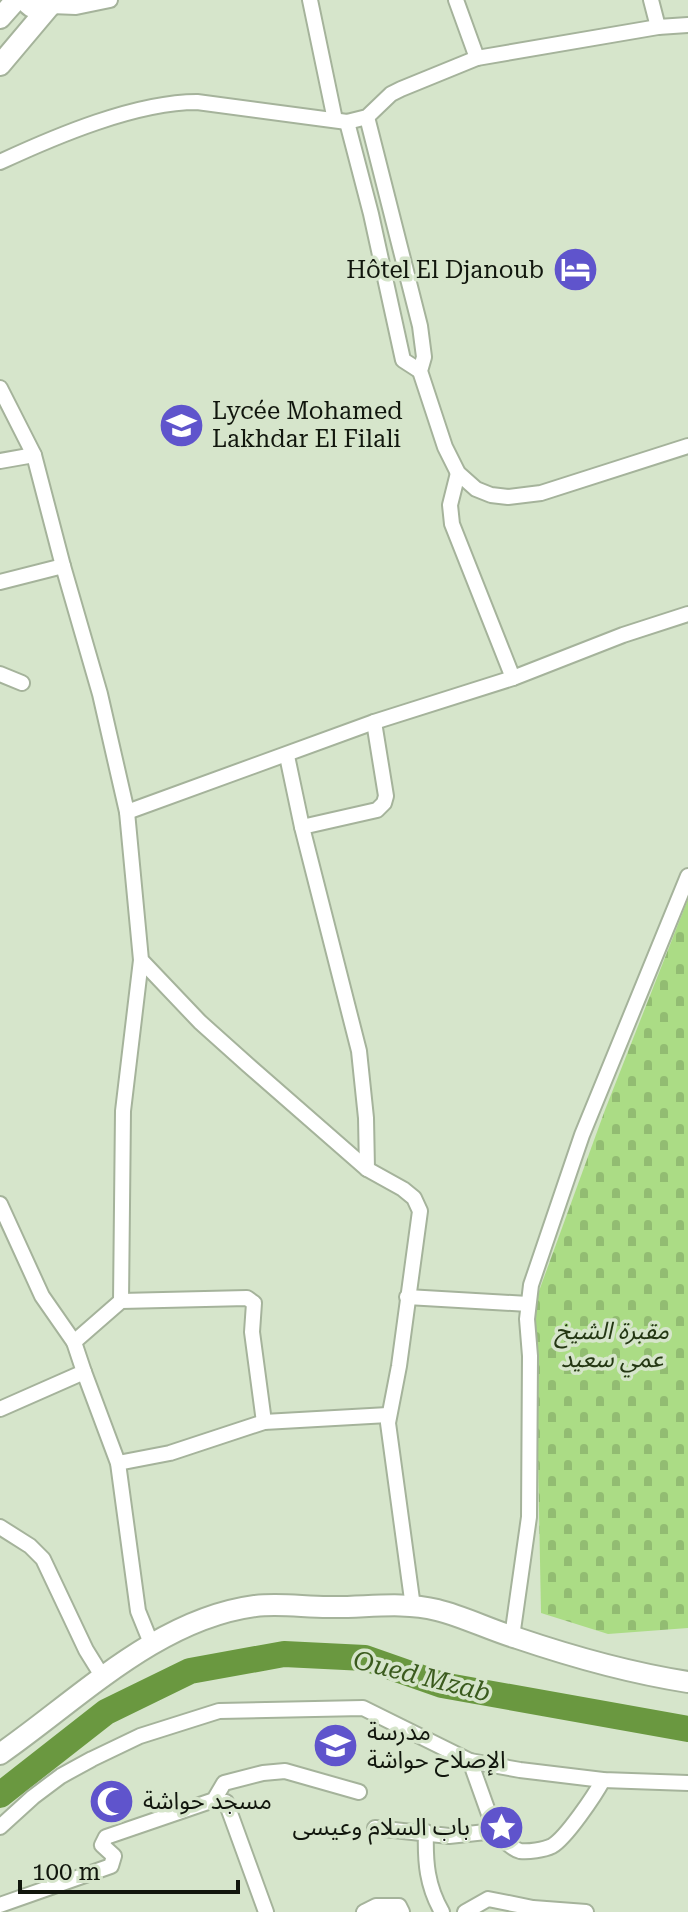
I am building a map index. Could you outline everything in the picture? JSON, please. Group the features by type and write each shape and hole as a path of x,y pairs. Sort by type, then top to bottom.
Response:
{"street":[{"path":"0,18 16,0"},
{"path":"0,45 44,5 76,7 83,2 110,0"},
{"path":"310,0 341,121 371,214 403,360 420,371"},
{"path":"456,0 477,58"},
{"path":"651,0 658,27"},
{"path":"0,65 44,5"},
{"path":"0,162 133,110 174,102 197,102 341,121 367,117 396,92 477,58 658,27 688,25"},
{"path":"367,117 420,326 424,357 420,371 445,447 458,473 476,489 508,497 541,493 688,446"},
{"path":"0,388 34,455 100,694 127,812 141,960 123,1111 121,1301"},
{"path":"0,461 34,455"},
{"path":"458,473 450,505 452,524 513,678"},
{"path":"0,582 63,566"},
{"path":"127,812 374,722 513,678 623,635 688,614"},
{"path":"0,674 22,683"},
{"path":"302,827 377,810 382,806 386,796 374,722"},
{"path":"287,756 359,1051 367,1169"},
{"path":"512,1637 529,1517 528,1304 531,1285 582,1135 688,876"},
{"path":"141,960 210,1030 367,1169 414,1198 420,1211 399,1366 388,1415 413,1607"},
{"path":"0,1204 42,1296 74,1342 118,1463 138,1611 151,1643"},
{"path":"407,1297 528,1304"},
{"path":"74,1342 121,1301 253,1300 252,1332 264,1422"},
{"path":"0,1409 84,1372"},
{"path":"118,1463 170,1453 264,1422 388,1415"},
{"path":"0,1527 30,1546 43,1559 86,1650 104,1679"},
{"path":"0,1754 151,1643 204,1618 259,1605 433,1609 480,1622 512,1637 583,1660 688,1682"},
{"path":"0,1827 33,1797 82,1765 140,1736 219,1711 363,1708 470,1761 603,1780 688,1783"},
{"path":"470,1761 495,1831 516,1850 551,1846 593,1797 603,1780"},
{"path":"0,1905 111,1866 114,1856 102,1845 106,1837 214,1800 224,1783 285,1771 359,1792"},
{"path":"226,1802 266,1912"},
{"path":"375,1828 449,1836 495,1831"},
{"path":"426,1832 426,1872 434,1899 442,1912"},
{"path":"364,1912 376,1906 395,1906 402,1912"},
{"path":"465,1912 491,1906 586,1912"}],"green space":[{"name":"مقبرة الشيخ عمي سعيد","path":"688,899 688,1628 608,1634 541,1613 535,1302 605,1110"}],"waterway":[{"name":"Oued Mzab","path":"0,1795 106,1712 190,1671 284,1654 365,1658 442,1685 688,1729"}],"place":[{"name":"Hôtel El Djanoub","path":"575,270"},
{"name":"Lycée Mohamed Lakhdar El Filali","path":"181,425"},
{"name":"مدرسة الإصلاح حواشة","path":"336,1746"},
{"name":"مسجد حواشة","path":"112,1801"},
{"name":"باب السلام وعيسى","path":"501,1827"}]}
